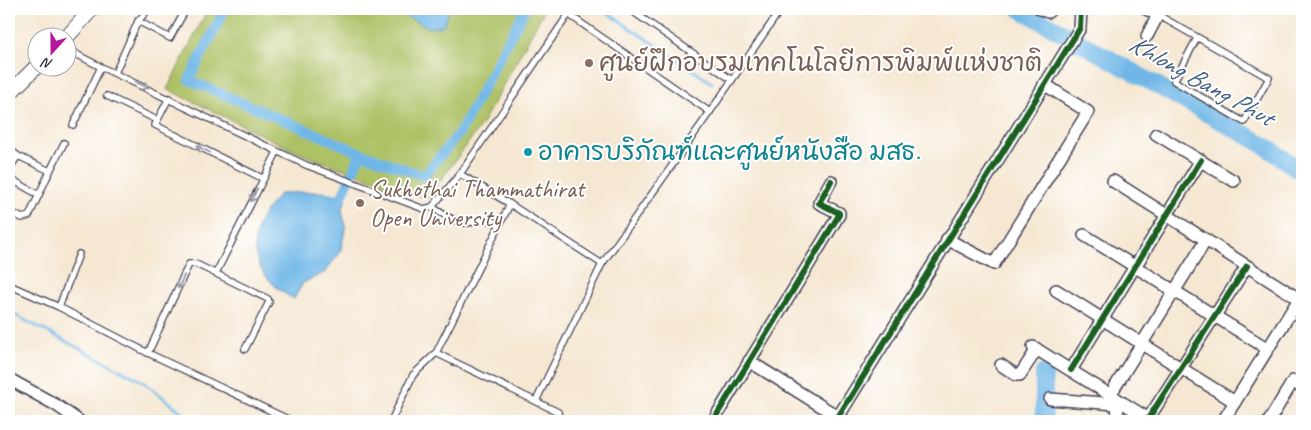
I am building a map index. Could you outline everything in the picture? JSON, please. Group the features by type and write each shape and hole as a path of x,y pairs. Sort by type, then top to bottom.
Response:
{"street":[{"path":"75,28 92,9"},
{"path":"1040,9 1048,12 1051,9"},
{"path":"749,361 842,419 947,239 1080,28 1081,9"},
{"path":"1146,9 1158,16 1147,36"},
{"path":"9,94 28,75"},
{"path":"947,239 994,264 1088,112 1044,84"},
{"path":"1156,134 1234,181"},
{"path":"1071,370 1201,160"},
{"path":"713,421 839,215 839,213 819,203 831,180"},
{"path":"1113,181 1300,298 1223,421"},
{"path":"1084,236 1268,349"},
{"path":"1118,421 1115,400 1142,344 1206,240"},
{"path":"1001,365 1016,375 1020,375 1035,348 1115,400 1150,420 1247,266"},
{"path":"1056,290 1235,402"},
{"path":"9,379 56,405 79,421"},
{"path":"1270,421 1292,382 1302,388"},
{"path":"1050,399 1115,400"}],"lane":[{"path":"114,73 138,21 149,9"},
{"path":"138,21 170,38 186,9"},
{"path":"629,9 732,80"},
{"path":"536,401 602,264 781,9"},
{"path":"78,55 277,152 424,209 432,207 460,174 570,11 710,112"},
{"path":"1158,16 1269,78 1244,122 1174,81 1197,38"},
{"path":"72,125 101,67"},
{"path":"107,96 157,120"},
{"path":"169,98 155,124 262,178"},
{"path":"9,211 22,218 29,216 64,143"},
{"path":"9,149 18,156 50,171"},
{"path":"216,273 262,178 277,152"},
{"path":"9,169 18,156"},
{"path":"460,174 602,264"},
{"path":"9,178 39,195"},
{"path":"391,421 413,374 436,353 510,204"},
{"path":"432,207 454,220 464,223 489,219 500,224"},
{"path":"59,307 79,254"},
{"path":"148,353 189,264 196,264 268,299 269,302 245,349"},
{"path":"9,285 59,307 148,353 292,421"},
{"path":"436,353 558,412 559,421"}],"green space":[{"path":"208,9 545,9 482,124 427,199 301,154 167,89"}],"water":[{"path":"391,9 450,9 443,26 430,28"},
{"path":"302,192 330,193 346,198 342,211 346,227 340,253 324,273 303,283 294,299 282,292 264,273 255,251 255,238 258,225 265,212 280,194"}],"waterway":[{"path":"225,9 189,80 361,153 424,176 460,132 525,9"},
{"path":"602,9 712,83"},
{"name":"Khlong Bang Phut","path":"1020,9 1264,145 1302,172"},
{"path":"342,196 361,153"},
{"path":"9,312 142,381 193,421"},
{"path":"1044,373 1044,421"}],"cycle path":[{"path":"838,417 1080,28 1081,9"},
{"path":"1071,370 1201,160"},
{"path":"713,421 839,215 839,213 819,203 831,181"},
{"path":"1148,419 1247,266"}],"place":[{"name":"ศูนย์ฝึกอบรมเทคโนโลยีการพิมพ์แห่งชาติ","path":"589,63"},
{"name":"อาคารบริภัณฑ์และศูนย์หนังสือ มสธ.","path":"528,152"},
{"name":"Sukhothai Thammathirat Open University","path":"360,203"}]}
